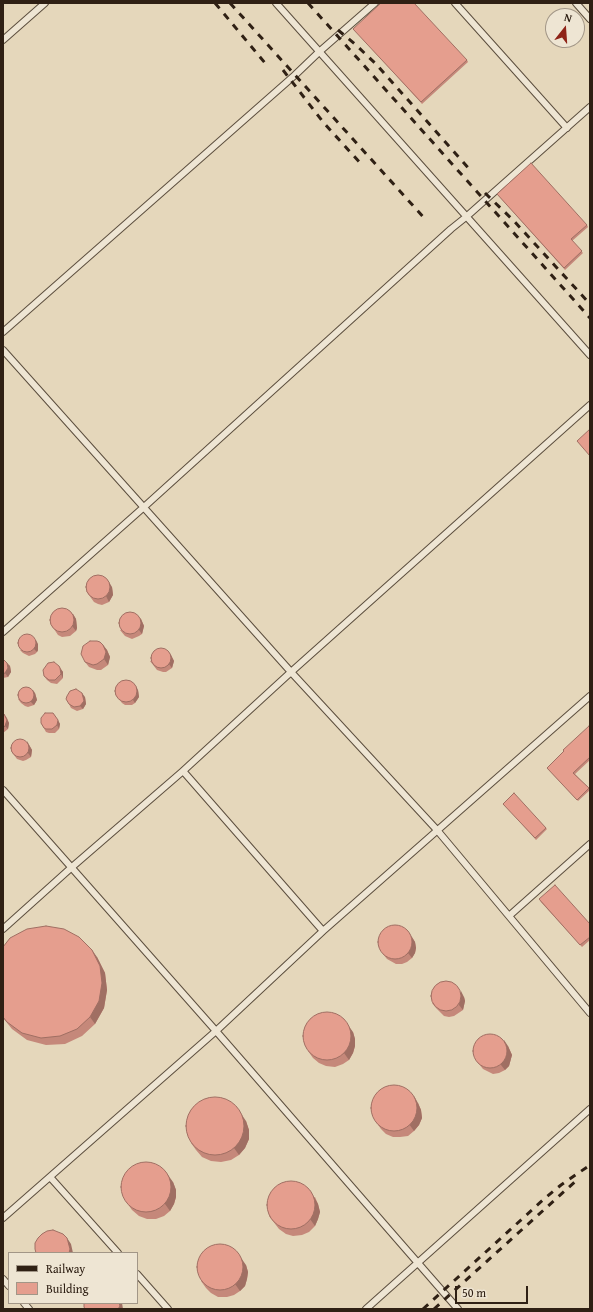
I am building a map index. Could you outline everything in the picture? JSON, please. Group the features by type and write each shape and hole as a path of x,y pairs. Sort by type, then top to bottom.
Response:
{"lane":[{"path":"3,40 45,3"},
{"path":"276,3 590,355"},
{"path":"3,332 375,3"},
{"path":"455,3 567,128"},
{"path":"576,3 590,19"},
{"path":"3,632 144,507 451,229 590,107"},
{"path":"3,350 291,672 437,830 590,1013"},
{"path":"3,929 183,771 291,672 590,405"},
{"path":"3,1218 216,1031 322,931 590,696"},
{"path":"183,771 322,931"},
{"path":"3,790 216,1031 458,1309"},
{"path":"509,916 590,844"},
{"path":"366,1309 590,1109"},
{"path":"50,1176 117,1252"},
{"path":"138,1275 168,1309"}],"building":[{"path":"381,3 414,3 467,60 421,102 353,29"},
{"path":"531,163 587,225 571,239 582,251 564,268 497,194"},
{"path":"590,429 590,456 577,441"},
{"path":"98,575 103,576 109,582 109,592 103,598 98,599 93,598 87,592 86,587 87,582 93,576"},
{"path":"62,608 67,609 73,615 73,625 67,631 62,632 57,631 51,625 50,620 51,615 57,609"},
{"path":"130,612 138,615 141,623 138,631 130,634 122,631 119,623 122,615"},
{"path":"27,634 33,637 36,643 33,649 27,652 21,649 18,643 21,637"},
{"path":"90,641 100,642 106,652 104,659 93,665 85,662 81,654 83,646"},
{"path":"157,648 165,648 171,654 171,662 165,668 157,668 151,662 151,654"},
{"path":"3,659 7,663 8,668 3,674"},
{"path":"54,662 59,666 61,674 55,680 49,680 44,676 43,670 48,663"},
{"path":"126,680 134,683 137,691 134,699 126,702 118,699 115,691 118,683"},
{"path":"23,687 29,687 34,692 32,701 29,703 23,703 18,698 18,692"},
{"path":"76,689 82,693 84,701 80,706 74,707 69,704 66,699 70,691"},
{"path":"3,713 7,720 3,728"},
{"path":"45,713 53,713 58,720 57,725 52,729 44,728 41,723 41,718"},
{"path":"589,726 590,757 573,773 589,788 577,800 547,768 564,751 563,750"},
{"path":"20,739 26,742 29,748 26,754 20,757 14,754 11,748 14,742"},
{"path":"514,793 546,828 535,838 503,804"},
{"path":"555,885 590,924 590,937 580,945 539,899"},
{"path":"395,925 407,930 412,942 407,954 395,959 383,954 378,942 383,930"},
{"path":"46,926 64,929 79,937 92,950 100,966 102,983 99,1001 90,1017 77,1029 60,1036 41,1038 22,1033 7,1022 3,1017 3,947 10,938 27,929"},
{"path":"446,981 457,985 461,996 457,1007 446,1011 435,1007 431,996 435,985"},
{"path":"327,1012 336,1014 344,1019 349,1027 351,1036 349,1045 344,1053 336,1058 327,1060 318,1058 310,1053 305,1045 303,1036 305,1027 310,1019 318,1014"},
{"path":"487,1034 493,1034 502,1039 506,1045 506,1057 502,1063 493,1068 487,1068 478,1063 473,1054 473,1048 478,1039"},
{"path":"394,1085 407,1089 413,1095 417,1108 413,1121 407,1127 394,1131 381,1127 375,1121 371,1108 375,1095 381,1089"},
{"path":"209,1097 221,1097 236,1105 244,1120 244,1132 236,1147 221,1155 209,1155 194,1147 186,1132 186,1120 194,1105"},
{"path":"146,1162 160,1166 167,1173 171,1187 167,1201 160,1208 146,1212 132,1208 125,1201 121,1187 125,1173 132,1166"},
{"path":"291,1181 300,1183 308,1188 313,1196 315,1205 313,1214 308,1222 300,1227 291,1229 282,1227 274,1222 269,1214 267,1205 269,1196 274,1188 282,1183"},
{"path":"53,1230 63,1234 67,1238 70,1249 69,1252 36,1252 35,1243 42,1234"},
{"path":"220,1244 233,1248 239,1254 243,1267 239,1280 233,1286 220,1290 207,1286 201,1280 197,1267 201,1254 207,1248"},
{"path":"84,1304 119,1304 120,1306 118,1309 85,1309"}],"railway":[{"path":"215,3 265,63"},
{"path":"230,3 426,220"},
{"path":"308,3 590,318"},
{"path":"338,30 376,64 472,172"},
{"path":"283,70 323,122 362,165"},
{"path":"485,193 514,221 590,304"},
{"path":"423,1309 544,1199 590,1165"},
{"path":"434,1309 578,1179"}]}
